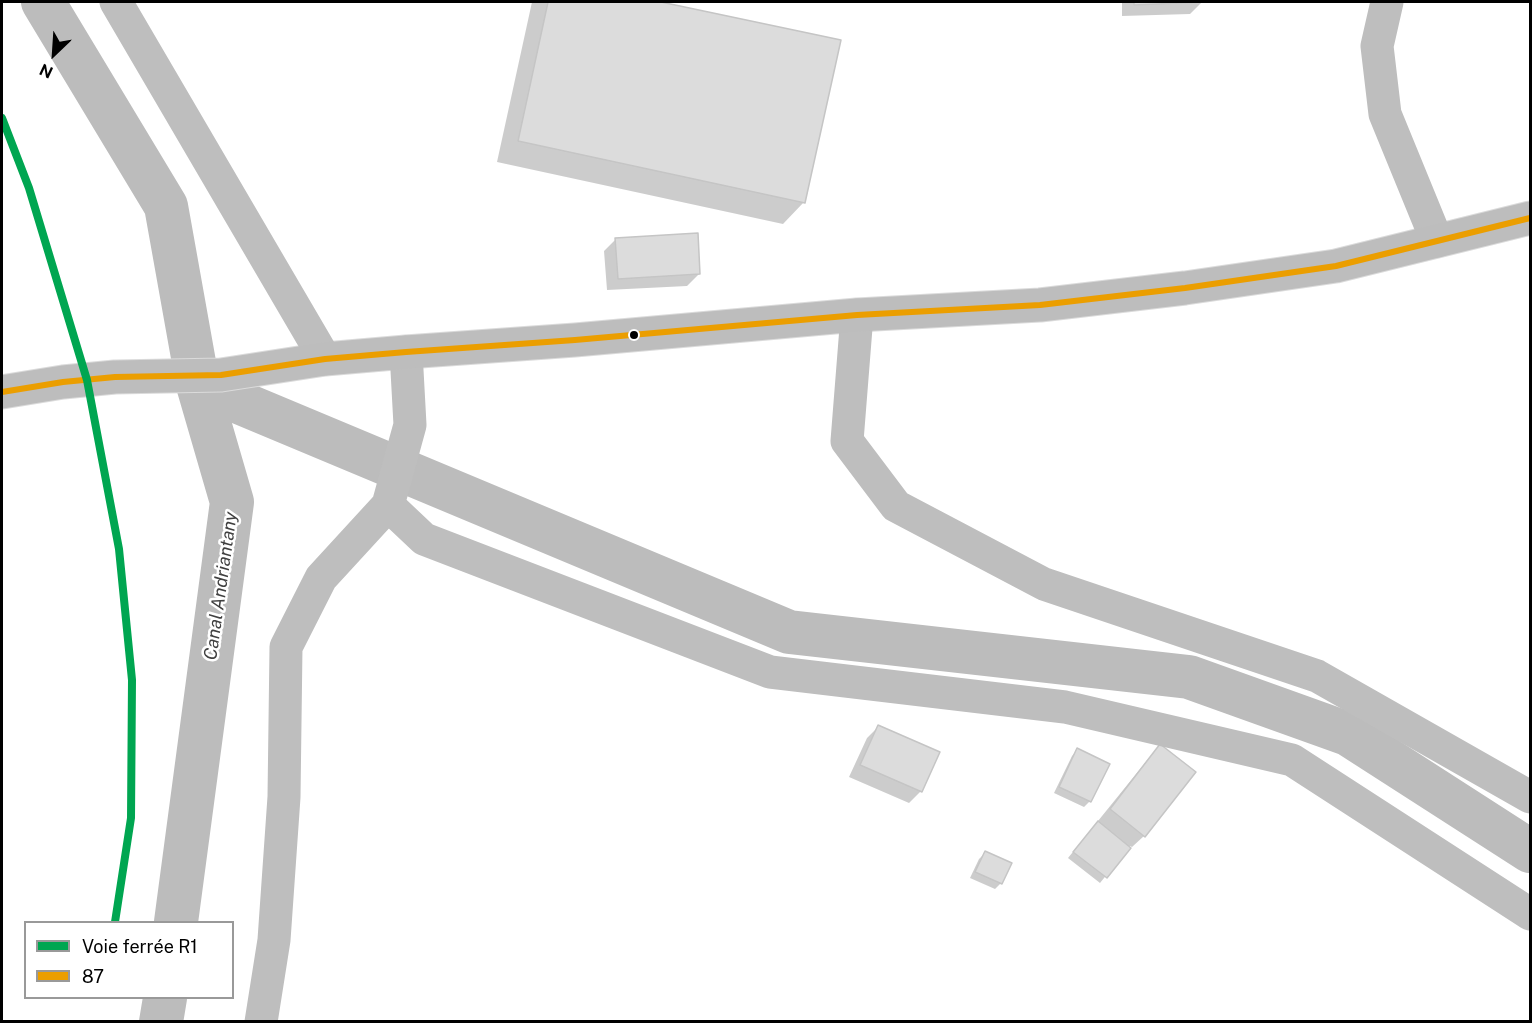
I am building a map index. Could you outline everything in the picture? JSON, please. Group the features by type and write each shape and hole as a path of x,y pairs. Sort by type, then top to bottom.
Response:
{"main road":[{"path":"2,392 63,382 115,377 221,375 325,359 406,352 575,340 857,315 1040,305 1185,288 1336,266 1530,218"}],"street":[{"path":"116,2 325,359"},
{"path":"1387,2 1377,46 1385,114 1437,241"},
{"path":"857,315 847,441 896,506 1044,584 1317,676 1530,797"},
{"path":"261,1022 274,939 282,821 286,647 321,578 388,505 410,425 406,352"},
{"path":"388,505 424,539 770,672 1065,707 1292,760 1530,914"}],"building":[{"path":"548,2 661,2 841,40 805,203 518,141"},
{"path":"1134,2 1204,2 1134,5"},
{"path":"698,233 700,274 618,279 615,238"},
{"path":"878,725 940,752 922,792 860,765"},
{"path":"1160,744 1196,772 1145,837 1110,809"},
{"path":"1077,748 1110,764 1091,802 1059,787"},
{"path":"1098,821 1131,848 1107,878 1073,852"},
{"path":"985,851 1012,863 1002,884 975,872"}],"waterway":[{"name":"Canal Andriantany","path":"43,2 166,206 198,385 232,502 176,921"},
{"path":"198,385 789,632 1189,677 1348,734 1530,851"},
{"name":"Canal Andriantany","path":"161,1022 165,999"}],"rail line":[{"name":"R1","path":"2,118 29,188 87,380 119,549 132,680 131,818 115,921"}],"transit line":[{"name":"87","path":"2,392 63,382 115,377 221,375 325,359 406,352 575,340 857,315 1040,305 1185,288 1336,266 1530,218"}]}
